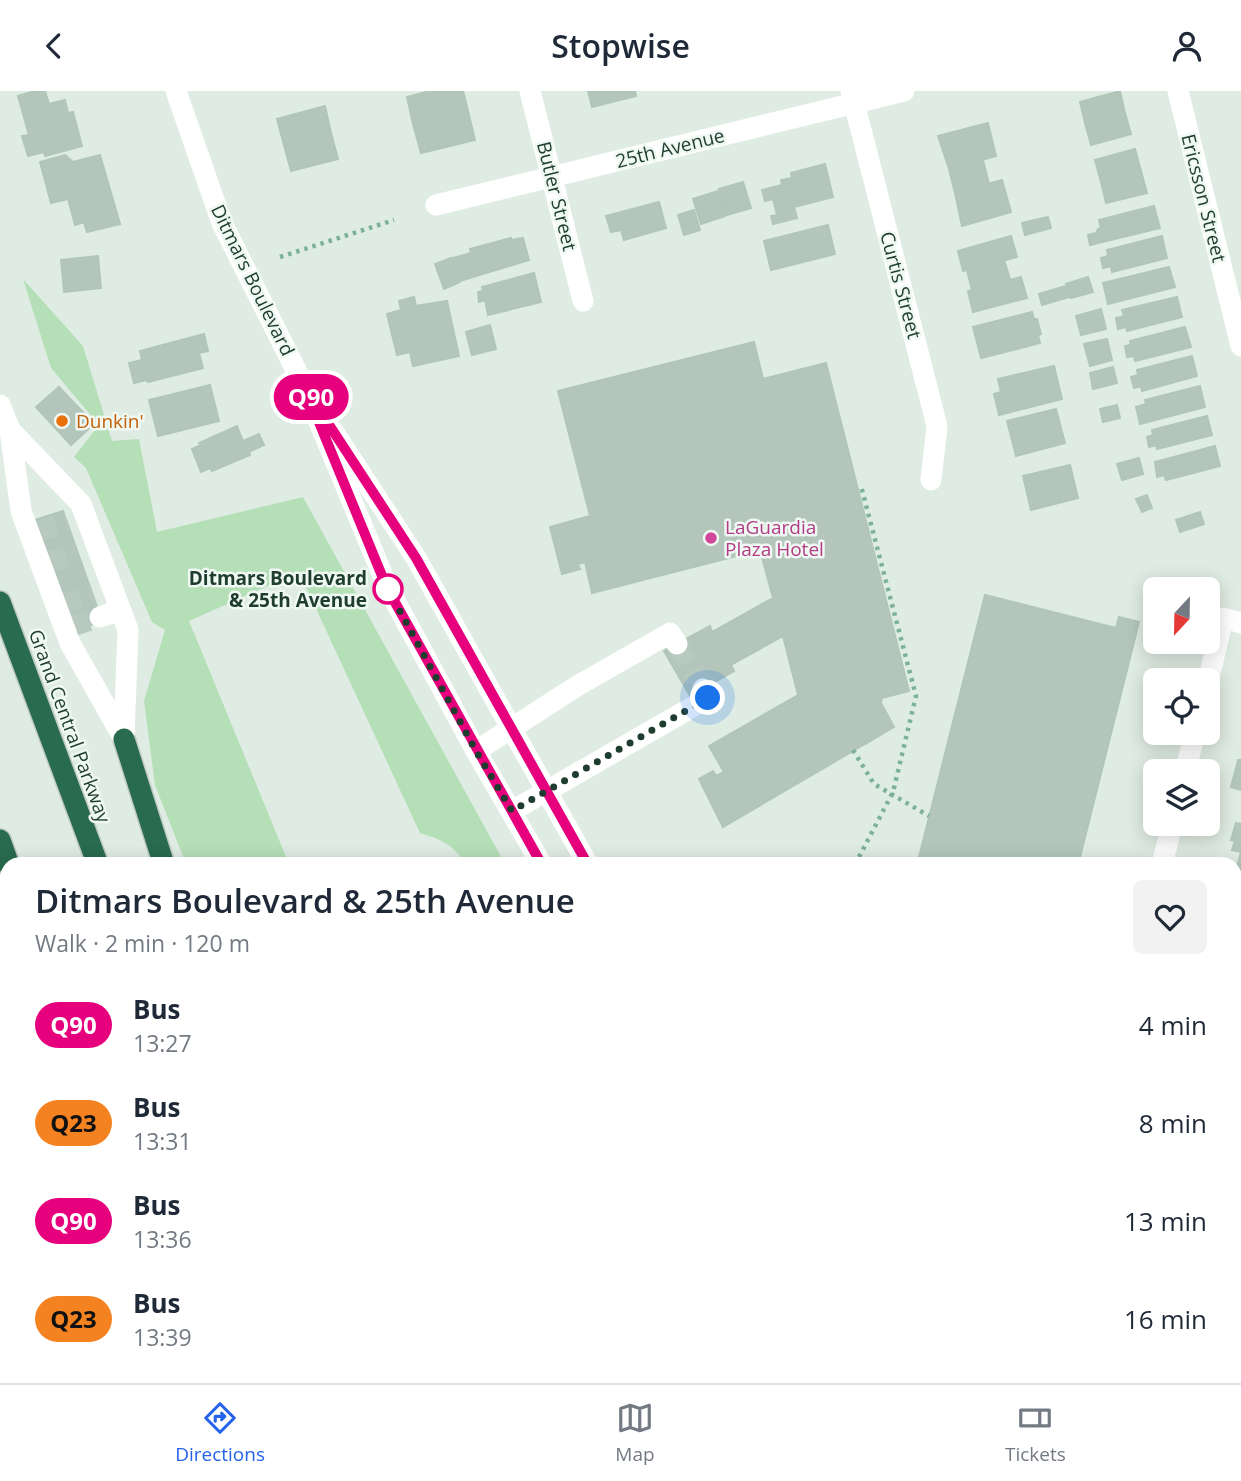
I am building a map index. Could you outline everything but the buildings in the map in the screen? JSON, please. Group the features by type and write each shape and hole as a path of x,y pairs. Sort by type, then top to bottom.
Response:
{"highway":[{"name":"Grand Central Parkway","path":"0,602 95,857"},
{"path":"124,739 161,857"}],"street":[{"name":"Ditmars Boulevard","path":"176,91 222,223 305,388 387,588 538,857"},
{"name":"Butler Street","path":"530,91 583,301"},
{"name":"25th Avenue","path":"436,205 852,97 904,91"},
{"name":"Ericsson Street","path":"1178,91 1241,346"},
{"name":"Curtis Street","path":"852,97 937,426 931,480"},
{"name":"Ditmars Boulevard","path":"305,388 416,558 584,857"},
{"path":"0,405 10,430 21,511 33,533 70,643 124,739"},
{"path":"10,430 81,503 76,518 110,614 128,629 124,739"},
{"path":"1214,668 1232,621"},
{"path":"476,751 577,686 670,633 677,644"},
{"path":"512,811 708,698 703,689"},
{"path":"1164,857 1169,836"}],"path":[{"path":"280,257 394,219"},
{"path":"859,857 892,794 916,695 861,486"},
{"path":"853,750 874,784 929,816"}],"green space":[{"path":"23,279 83,346 112,441 139,439 157,532 303,497 501,857 460,857 446,844 420,833 299,572 189,621 286,857 183,857 155,785 144,701 165,630 152,622 86,468 74,457 99,425 51,368"}],"tunnel":[{"path":"36,532 67,522"},
{"path":"47,563 77,552"},
{"path":"61,605 92,594"},
{"path":"69,627 100,617"},
{"path":"677,644 703,689"}],"bus line":[{"name":"Q90","path":"538,857 387,588 305,388 416,558 584,857"}],"place":[{"name":"Dunkin'","path":"62,421"},
{"name":"LaGuardia Plaza Hotel","path":"711,538"},
{"name":"Ditmars Boulevard & 25th Avenue","path":"388,589"}],"route":[{"path":"388,589 476,751 512,811 708,698"}]}
